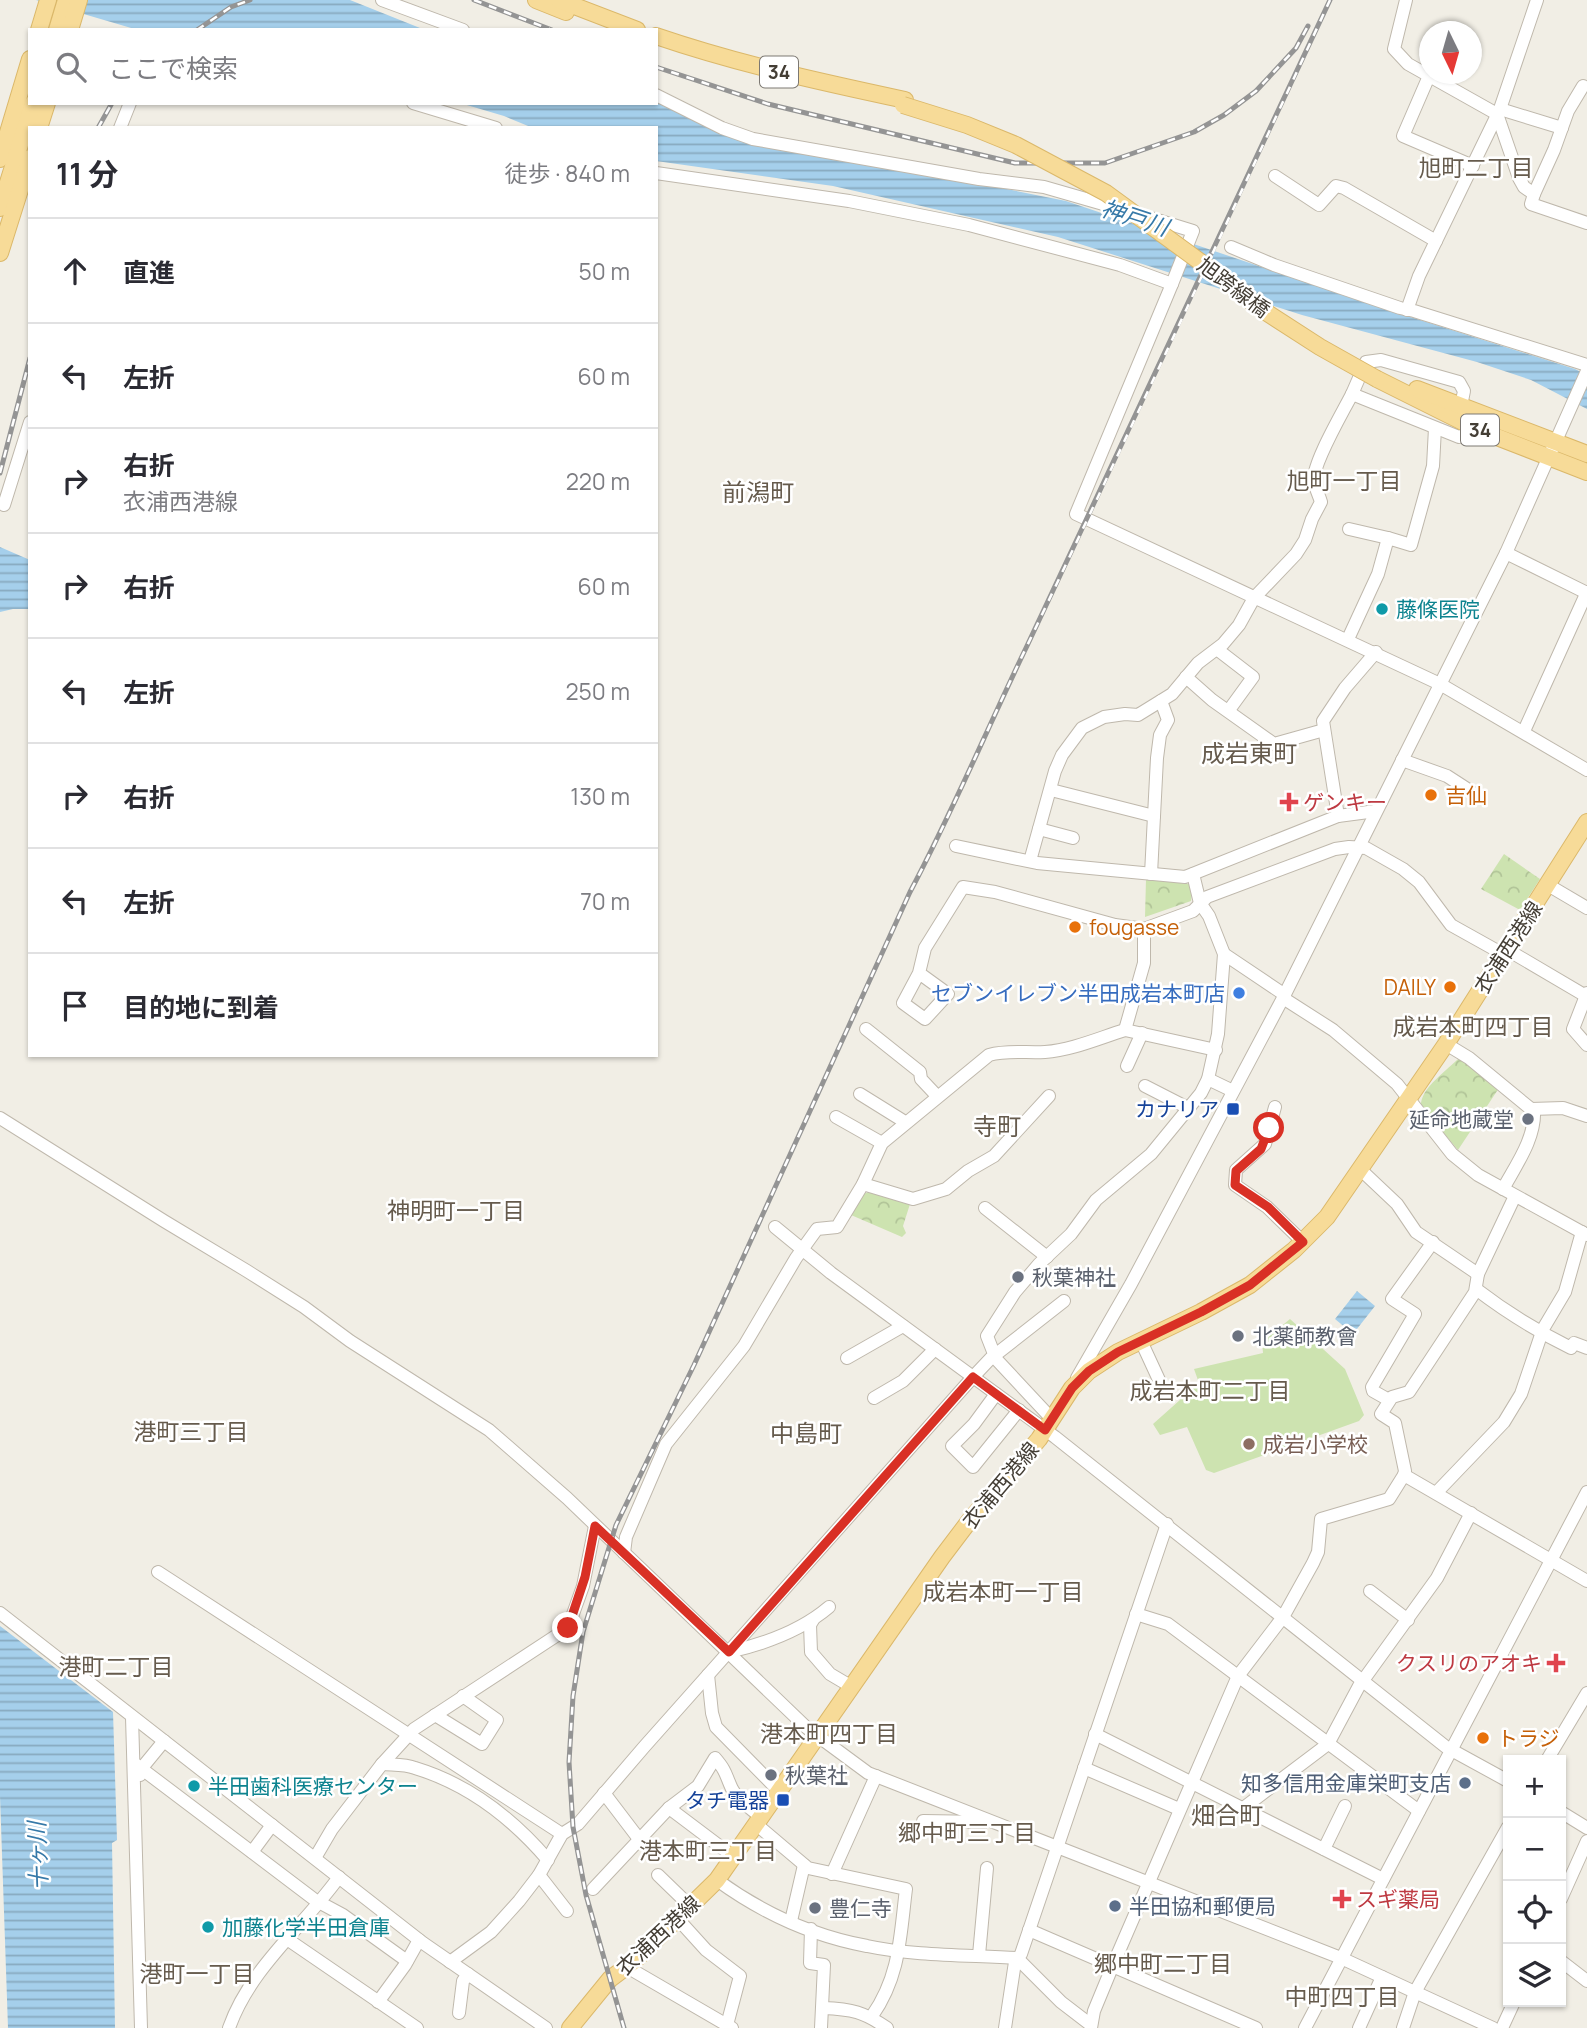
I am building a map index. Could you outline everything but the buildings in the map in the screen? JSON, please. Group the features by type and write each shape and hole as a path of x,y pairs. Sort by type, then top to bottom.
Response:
{"main road":[{"path":"40,27 48,0"},
{"path":"61,28 66,0"},
{"path":"62,28 79,0"},
{"path":"536,0 606,28"},
{"path":"563,1 632,28"},
{"name":"34","path":"658,37 702,52 904,102"},
{"name":"34","path":"658,46 692,57 904,102"},
{"path":"0,159 28,66"},
{"name":"旭跨線橋","path":"904,102 1016,145 1106,193 1258,307 1320,347 1378,376"},
{"path":"0,208 32,105"},
{"path":"40,126 46,105"},
{"path":"0,253 28,164"},
{"name":"34","path":"1378,376 1461,406 1552,450 1587,472"},
{"name":"34","path":"1378,376 1479,430 1552,450 1587,454"},
{"name":"衣浦西港線","path":"570,2028 603,1987 717,1880 970,1520 1049,1424 1072,1388 1108,1358 1250,1285 1303,1242 1327,1217 1362,1170 1446,1044 1587,822"}],"street":[{"path":"383,0 458,28"},
{"path":"1406,0 1394,49 1408,64 1419,70"},
{"path":"1407,310 1436,241 1499,111 1537,0"},
{"path":"1426,84 1403,136 1473,166"},
{"path":"1445,84 1499,111 1562,128"},
{"path":"1583,86 1568,110 1531,204 1587,223"},
{"path":"658,96 722,128 753,139 1065,192 1193,231 1076,514 1440,684 1587,770"},
{"path":"121,126 129,105"},
{"path":"420,105 489,126"},
{"path":"1499,111 1519,178 1524,187 1534,194"},
{"path":"658,173 849,201 969,225 1120,265 1172,284"},
{"path":"1275,176 1319,205 1336,186 1344,188 1436,241"},
{"path":"1231,247 1274,265 1407,310 1587,365"},
{"path":"1030,861 1055,771 1062,755 1082,728 1104,717 1125,713 1138,715 1172,694 1198,663 1218,650 1239,625 1254,598 1282,570 1306,540 1312,519 1321,502 1314,480 1317,468 1366,362 1381,360 1459,382 1464,391 1461,406"},
{"path":"1072,1388 1284,996 1506,554 1587,371"},
{"path":"1352,394 1459,437 1479,430"},
{"path":"4,505 28,428"},
{"path":"1349,528 1411,545 1433,466 1435,428"},
{"path":"1348,639 1378,574 1388,538"},
{"path":"1506,554 1587,593 1524,731"},
{"path":"1218,650 1253,677 1229,710"},
{"path":"1338,816 1323,722 1332,706 1376,652"},
{"path":"1186,677 1212,700 1274,744 1324,730"},
{"path":"1151,874 1157,758 1160,735 1168,720 1161,701"},
{"path":"1402,760 1447,776 1481,798"},
{"path":"1051,790 1154,816"},
{"path":"956,846 1030,861 1175,877 1193,874 1338,816 1376,811"},
{"path":"1039,829 1073,838"},
{"path":"919,973 925,948 963,887 995,891 1115,925 1144,929 1193,911 1207,897 1335,849 1358,846 1412,875 1451,925 1586,995 1573,1029 1587,1045"},
{"path":"1193,874 1200,903 1209,916 1224,954 1216,1050 1208,1079 1200,1093 1151,1154 1096,1200 1071,1234 1015,1292 988,1336 995,1356 1049,1424 1167,1524 1363,1681 1452,1749 1503,1778"},
{"path":"1548,885 1587,908"},
{"path":"1125,1030 1144,963 1144,929"},
{"path":"1224,954 1333,1030 1396,1084 1465,1166 1585,1233 1565,1292 1542,1334 1529,1376 1509,1415 1436,1493"},
{"path":"866,1029 920,1072 921,1079 937,1096"},
{"path":"624,1553 626,1537 666,1444 744,1346 817,1229 837,1227 863,1184 882,1143 905,1122 989,1055 998,1052 1045,1052 1064,1049 1125,1030 1216,1050"},
{"path":"1127,1066 1142,1033"},
{"path":"1446,1044 1469,1058 1514,1096 1534,1109 1563,1108 1587,1116"},
{"path":"1208,1079 1233,1091"},
{"path":"1145,1086 1188,1108"},
{"path":"860,1094 905,1122"},
{"path":"863,1184 913,1199 946,1189 968,1171 994,1156 1049,1096"},
{"path":"1275,1107 1265,1144 1236,1171 1235,1185 1268,1207 1303,1242"},
{"path":"717,1880 758,1907 846,1942 898,1951 1017,1958 1061,2002 1091,2026 1094,2011 1113,1965 1238,1676 1283,1617 1318,1552 1321,1519 1389,1499 1404,1475 1395,1423 1381,1413 1389,1400 1409,1392 1476,1289 1478,1274 1529,1139 1534,1109"},
{"path":"836,1116 882,1143"},
{"path":"0,1118 304,1307 350,1341 489,1430 818,1736 876,1776 1341,1958 1493,2028"},
{"path":"1362,1170 1397,1204 1416,1231 1478,1274"},
{"path":"985,1208 1047,1257"},
{"path":"775,1227 996,1394 1019,1410 1049,1424"},
{"path":"1389,1400 1373,1391 1372,1387 1415,1314 1392,1299 1433,1242"},
{"path":"1476,1289 1542,1334 1571,1348 1574,1343 1587,1348"},
{"path":"450,1962 491,1932 539,1875 562,1834 579,1824 973,1377 1064,1301"},
{"path":"847,1358 903,1326"},
{"path":"1141,1341 1160,1380"},
{"path":"1095,1347 1095,1354 1100,1358 1108,1358"},
{"path":"874,1398 903,1381 935,1349"},
{"path":"996,1394 974,1424 952,1446 973,1467 1019,1410"},
{"path":"1404,1475 1587,1581"},
{"path":"1305,2028 1587,1492"},
{"path":"1242,1809 1328,1744 1363,1681 1437,1578 1471,1513"},
{"path":"1005,2028 1014,1966 1021,1955 1167,1524"},
{"path":"315,1858 332,1829 408,1735 568,1628 585,1577 595,1526"},
{"path":"158,1572 562,1834"},
{"path":"1370,1591 1408,1620"},
{"path":"729,1652 752,1647 813,1620 828,1607"},
{"path":"0,1613 419,1940 546,2028"},
{"path":"1136,1614 1168,1624 1419,1811"},
{"path":"813,1620 810,1625 811,1652 830,1674 852,1687"},
{"path":"708,1675 716,1727 780,1791"},
{"path":"1550,1755 1587,1692"},
{"path":"435,1715 482,1744 497,1720 463,1696"},
{"path":"132,1717 138,1766 135,1791 141,2028"},
{"path":"1096,1734 1383,1879"},
{"path":"138,1766 164,1741"},
{"path":"593,1889 669,1808 698,1786 715,1758 728,1774 732,1789 759,1821 804,1865 832,1874 906,1889 894,1975 886,1997 872,2016"},
{"path":"382,1764 413,1767 448,1781 478,1798 504,1815 548,1860"},
{"path":"138,1766 320,1903 343,1915 407,1961"},
{"path":"1084,1768 1180,1809"},
{"path":"832,1874 876,1776"},
{"path":"604,1793 639,1839"},
{"path":"1324,1849 1345,1806"},
{"path":"669,1808 734,1857"},
{"path":"1566,1815 1587,1828"},
{"path":"923,1821 992,1822"},
{"path":"252,1852 272,1825"},
{"path":"1403,2028 1415,1992 1503,1835"},
{"path":"1566,1888 1587,1841"},
{"path":"791,1921 804,1865"},
{"path":"979,1955 988,1868"},
{"path":"539,1875 567,1911"},
{"path":"658,1875 690,1906"},
{"path":"229,2028 262,1969 320,1903 339,1877"},
{"path":"627,1967 729,2027 740,1976 706,1950 677,1919"},
{"path":"811,1929 810,1963 824,1965 821,2028"},
{"path":"1029,1930 1256,2028"},
{"path":"287,1938 378,2001 404,2024 417,2028"},
{"path":"378,2001 419,1940"},
{"path":"1566,1965 1587,1981"},
{"path":"459,2013 463,1981 468,1974"},
{"path":"1359,2028 1382,1977"},
{"path":"1502,2028 1512,2007"},
{"path":"823,2008 849,2009 872,2016 887,2028"}],"green space":[{"path":"1504,854 1540,879 1520,910 1481,889"},
{"path":"1146,879 1189,884 1191,901 1145,917"},
{"path":"1460,1057 1499,1088 1458,1150 1421,1106 1430,1086"},
{"path":"869,1192 910,1204 903,1226 906,1233 902,1237 851,1215 863,1194"},
{"path":"1290,1319 1345,1369 1364,1415 1359,1421 1214,1473 1206,1470 1187,1427 1160,1435 1153,1424 1199,1383 1194,1369 1263,1353 1262,1342"}],"water":[{"path":"36,0 350,0 420,28 131,28"},
{"path":"658,101 737,138 1066,201 1395,312 1575,369 1587,375 1587,409 1531,380 1477,362 1302,315 1058,237 833,186 658,161 658,126 528,126 467,105 658,105"},
{"path":"0,547 28,559 28,609 0,612"},
{"path":"1357,1291 1375,1306 1353,1334 1335,1319"},
{"name":"十ヶ川","path":"0,1626 113,1712 117,1840 112,1843 115,2028 8,2028 0,1796"}],"railway":[{"path":"200,28 231,7 250,0"},
{"path":"474,0 547,28"},
{"path":"624,2028 586,1895 573,1827 569,1762 573,1696 583,1632 616,1525 694,1365 910,892 1330,0"},
{"path":"658,68 768,104 1015,163 1105,163 1194,132 1224,115 1256,91 1296,48 1308,26"},
{"path":"99,126 111,105"},
{"path":"0,473 28,366"}],"place":[{"name":"藤條医院","path":"1382,609"},
{"name":"吉仙","path":"1431,795"},
{"name":"ゲンキー","path":"1289,802"},
{"name":"fougasse","path":"1075,927"},
{"name":"DAILY","path":"1450,987"},
{"name":"セブンイレブン半田成岩本町店","path":"1239,993"},
{"name":"カナリア","path":"1233,1109"},
{"name":"延命地蔵堂","path":"1528,1119"},
{"name":"秋葉神社","path":"1018,1277"},
{"name":"北薬師教會","path":"1238,1336"},
{"name":"成岩小学校","path":"1249,1444"},
{"name":"クスリのアオキ","path":"1556,1663"},
{"name":"トラジ","path":"1483,1738"},
{"name":"秋葉社","path":"771,1775"},
{"name":"知多信用金庫栄町支店","path":"1465,1783"},
{"name":"半田歯科医療センター","path":"194,1786"},
{"name":"タチ電器","path":"783,1800"},
{"name":"スギ薬局","path":"1342,1899"},
{"name":"半田協和郵便局","path":"1115,1906"},
{"name":"豊仁寺","path":"815,1908"},
{"name":"加藤化学半田倉庫","path":"208,1927"}],"district":[{"name":"旭町二丁目","path":"1476,167"},
{"name":"旭町一丁目","path":"1344,480"},
{"name":"前潟町","path":"758,491"},
{"name":"成岩東町","path":"1249,752"},
{"name":"成岩本町四丁目","path":"1473,1026"},
{"name":"寺町","path":"997,1125"},
{"name":"神明町一丁目","path":"456,1210"},
{"name":"成岩本町二丁目","path":"1210,1390"},
{"name":"港町三丁目","path":"191,1431"},
{"name":"中島町","path":"806,1432"},
{"name":"成岩本町一丁目","path":"1003,1591"},
{"name":"港町二丁目","path":"116,1666"},
{"name":"港本町四丁目","path":"829,1733"},
{"name":"畑合町","path":"1227,1814"},
{"name":"郷中町三丁目","path":"967,1832"},
{"name":"港本町三丁目","path":"708,1850"},
{"name":"郷中町二丁目","path":"1163,1963"},
{"name":"港町一丁目","path":"197,1973"},
{"name":"中町四丁目","path":"1342,1996"}],"route":[{"path":"568,1628 583,1586 595,1526 729,1652 973,1377 1045,1430 1072,1388 1089,1371 1118,1352 1250,1285 1303,1242 1268,1207 1235,1185 1236,1171 1265,1144 1269,1128"}],"water label":[{"name":"神戸川","path":"1135,217"}]}
